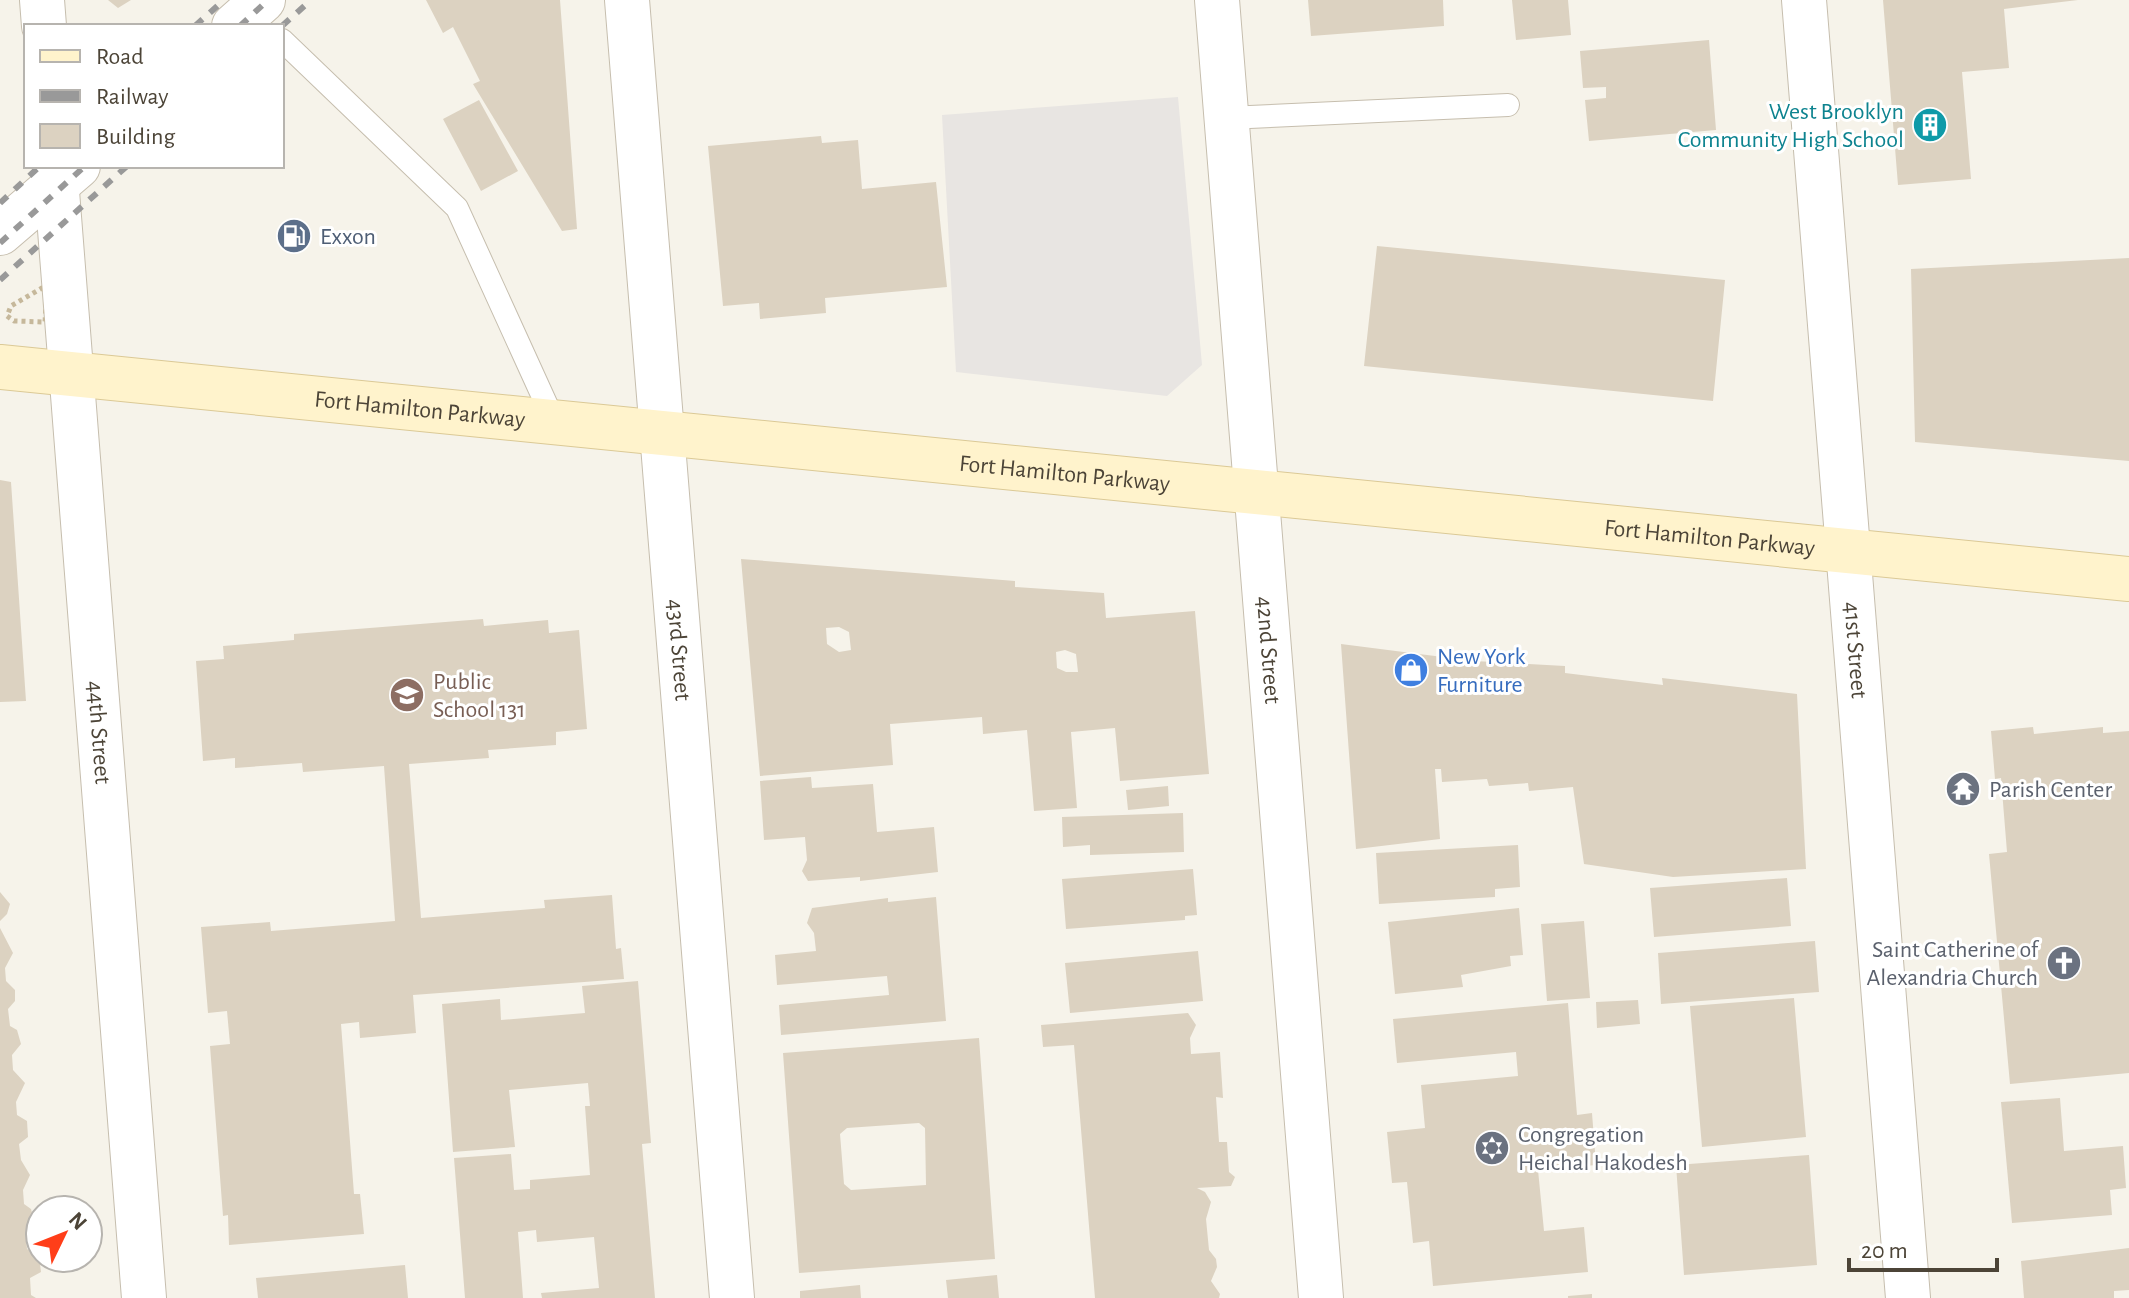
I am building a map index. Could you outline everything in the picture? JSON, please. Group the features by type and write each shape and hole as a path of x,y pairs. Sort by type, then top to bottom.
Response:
{"main road":[{"name":"Fort Hamilton Parkway","path":"0,367 2129,579"}],"street":[{"path":"42,0 44,24"},
{"name":"43rd Street","path":"627,0 732,1298"},
{"name":"42nd Street","path":"1217,0 1321,1298"},
{"name":"41st Street","path":"1804,0 1908,1298"},
{"path":"0,233 63,173"},
{"name":"44th Street","path":"63,173 70,373 144,1298"}],"lane":[{"path":"284,43 457,208 554,421"},
{"path":"1227,118 1508,105"}],"shaded area":[{"path":"1178,97 1202,365 1167,396 956,372 942,115"}],"building":[{"path":"108,0 131,0 118,8"},
{"path":"426,0 560,0 577,229 562,231 473,84 480,81 453,27 443,33"},
{"path":"1308,0 1443,0 1444,26 1311,36"},
{"path":"1512,0 1568,0 1571,35 1516,40"},
{"name":"West Brooklyn Community High School","path":"1883,0 2078,0 2004,9 2009,68 1962,72 1971,179 1898,185"},
{"path":"1709,40 1716,130 1589,141 1585,100 1606,98 1606,87 1583,88 1580,51"},
{"path":"479,100 518,171 481,191 443,119"},
{"path":"821,136 822,143 858,140 862,189 936,182 947,287 825,298 826,313 760,319 759,303 723,306 708,146"},
{"path":"1377,246 1725,280 1713,401 1364,366"},
{"path":"2129,258 2129,461 1915,442 1911,269"},
{"path":"0,480 11,482 26,701 0,702"},
{"path":"741,559 1015,581 1015,587 1104,593 1106,618 1195,611 1209,774 1120,781 1115,728 1071,732 1077,808 1034,811 1027,730 983,734 982,717 890,724 893,765 760,776","holes":["839,627 849,632 851,650 839,652 827,644 826,628","1065,650 1076,654 1078,672 1057,668 1056,652"]},
{"path":"483,619 484,626 548,620 549,633 579,630 587,729 556,732 556,745 488,750 489,758 409,764 421,918 545,908 544,900 612,895 616,949 621,948 624,979 413,995 416,1033 360,1038 359,1022 341,1024 354,1194 360,1194 364,1234 229,1245 228,1215 223,1216 210,1046 230,1044 227,1011 208,1013 201,927 270,922 271,931 395,921 384,766 303,772 302,763 235,768 235,758 203,761 196,661 224,659 223,646 294,640 294,634"},
{"path":"1341,644 1474,661 1565,666 1565,673 1663,685 1662,678 1797,694 1806,869 1673,877 1584,864 1573,787 1529,791 1528,783 1489,786 1487,779 1442,782 1441,769 1435,769 1440,839 1356,849"},
{"name":"Saint Catherine of Alexandria Church","path":"2033,727 2034,734 2103,727 2103,733 2129,731 2129,1073 2010,1084 1989,854 2007,852 2001,778 1995,779 1991,731"},
{"path":"811,777 812,788 873,784 877,832 934,827 938,872 860,881 860,877 808,881 802,871 807,860 805,837 764,840 760,781"},
{"path":"1168,786 1169,806 1128,810 1126,790"},
{"path":"1183,813 1184,852 1090,855 1090,845 1063,847 1062,817"},
{"path":"1518,845 1520,887 1495,889 1495,897 1379,904 1376,853"},
{"path":"1193,869 1197,915 1185,916 1185,920 1066,929 1062,879"},
{"path":"1787,878 1791,926 1654,937 1650,888"},
{"path":"0,892 10,904 7,914 0,921"},
{"path":"936,897 946,1021 781,1035 779,1005 889,995 887,976 777,985 775,955 816,951 814,933 807,923 812,908 888,898 888,902"},
{"path":"1519,908 1523,955 1510,956 1511,966 1461,975 1463,987 1395,994 1388,922"},
{"path":"1584,921 1590,998 1547,1001 1541,924"},
{"path":"0,928 13,953 5,968 6,981 15,990 15,1001 8,1009 10,1026 17,1030 21,1044 12,1055 13,1070 25,1083 16,1102 17,1115 27,1121 28,1137 19,1144 21,1160 30,1175 23,1190 24,1274 37,1274 30,1278 31,1295 36,1298 0,1298"},
{"path":"1815,941 1819,992 1661,1004 1658,953"},
{"path":"1198,951 1203,1001 1070,1013 1065,963"},
{"path":"638,981 651,1143 642,1144 655,1298 542,1298 541,1293 599,1288 594,1237 537,1242 536,1230 518,1232 523,1298 465,1298 454,1158 511,1154 514,1190 530,1189 530,1180 590,1175 585,1106 590,1106 588,1083 509,1090 515,1147 453,1152 442,1004 500,999 501,1020 585,1013 582,986"},
{"path":"1794,998 1806,1137 1702,1147 1690,1006"},
{"path":"1638,1000 1640,1024 1597,1028 1596,1002"},
{"path":"1568,1003 1577,1115 1592,1113 1596,1165 1538,1170 1544,1231 1584,1227 1588,1272 1433,1286 1429,1241 1413,1243 1407,1182 1392,1183 1387,1132 1425,1128 1421,1085 1518,1076 1516,1052 1397,1063 1393,1019"},
{"path":"1188,1013 1196,1025 1190,1038 1191,1054 1220,1052 1223,1098 1216,1097 1219,1142 1227,1142 1229,1172 1235,1177 1231,1186 1197,1188 1205,1192 1211,1202 1206,1219 1209,1250 1216,1259 1217,1267 1211,1281 1220,1294 1219,1298 1095,1298 1074,1045 1043,1047 1041,1025"},
{"path":"979,1038 995,1259 799,1273 783,1053","holes":["919,1123 925,1128 926,1185 851,1190 844,1184 840,1134 847,1128"]},
{"path":"2060,1098 2064,1151 2123,1146 2126,1188 2110,1190 2112,1215 2012,1223 2001,1102"},
{"path":"1809,1155 1817,1265 1684,1275 1676,1165"},
{"path":"2129,1248 2129,1290 2114,1291 2114,1298 2024,1298 2021,1261"},
{"path":"405,1265 408,1298 258,1298 256,1278"},
{"path":"997,1275 999,1298 948,1298 946,1280"},
{"path":"860,1285 861,1298 800,1298 800,1291"},
{"path":"1592,1294 1592,1298 1568,1298 1568,1296"}],"railway":[{"path":"197,24 224,0"},
{"path":"242,24 268,0"},
{"path":"284,24 311,0"},
{"path":"0,203 38,168"},
{"path":"0,243 83,168"},
{"path":"0,280 125,168"}],"place":[{"name":"West Brooklyn Community High School","path":"1930,125"},
{"name":"Exxon","path":"294,236"},
{"name":"New York Furniture","path":"1411,670"},
{"name":"Public School 131","path":"407,695"},
{"name":"Parish Center","path":"1963,789"},
{"name":"Saint Catherine of Alexandria Church","path":"2064,963"},
{"name":"Congregation Heichal Hakodesh","path":"1492,1148"}]}
